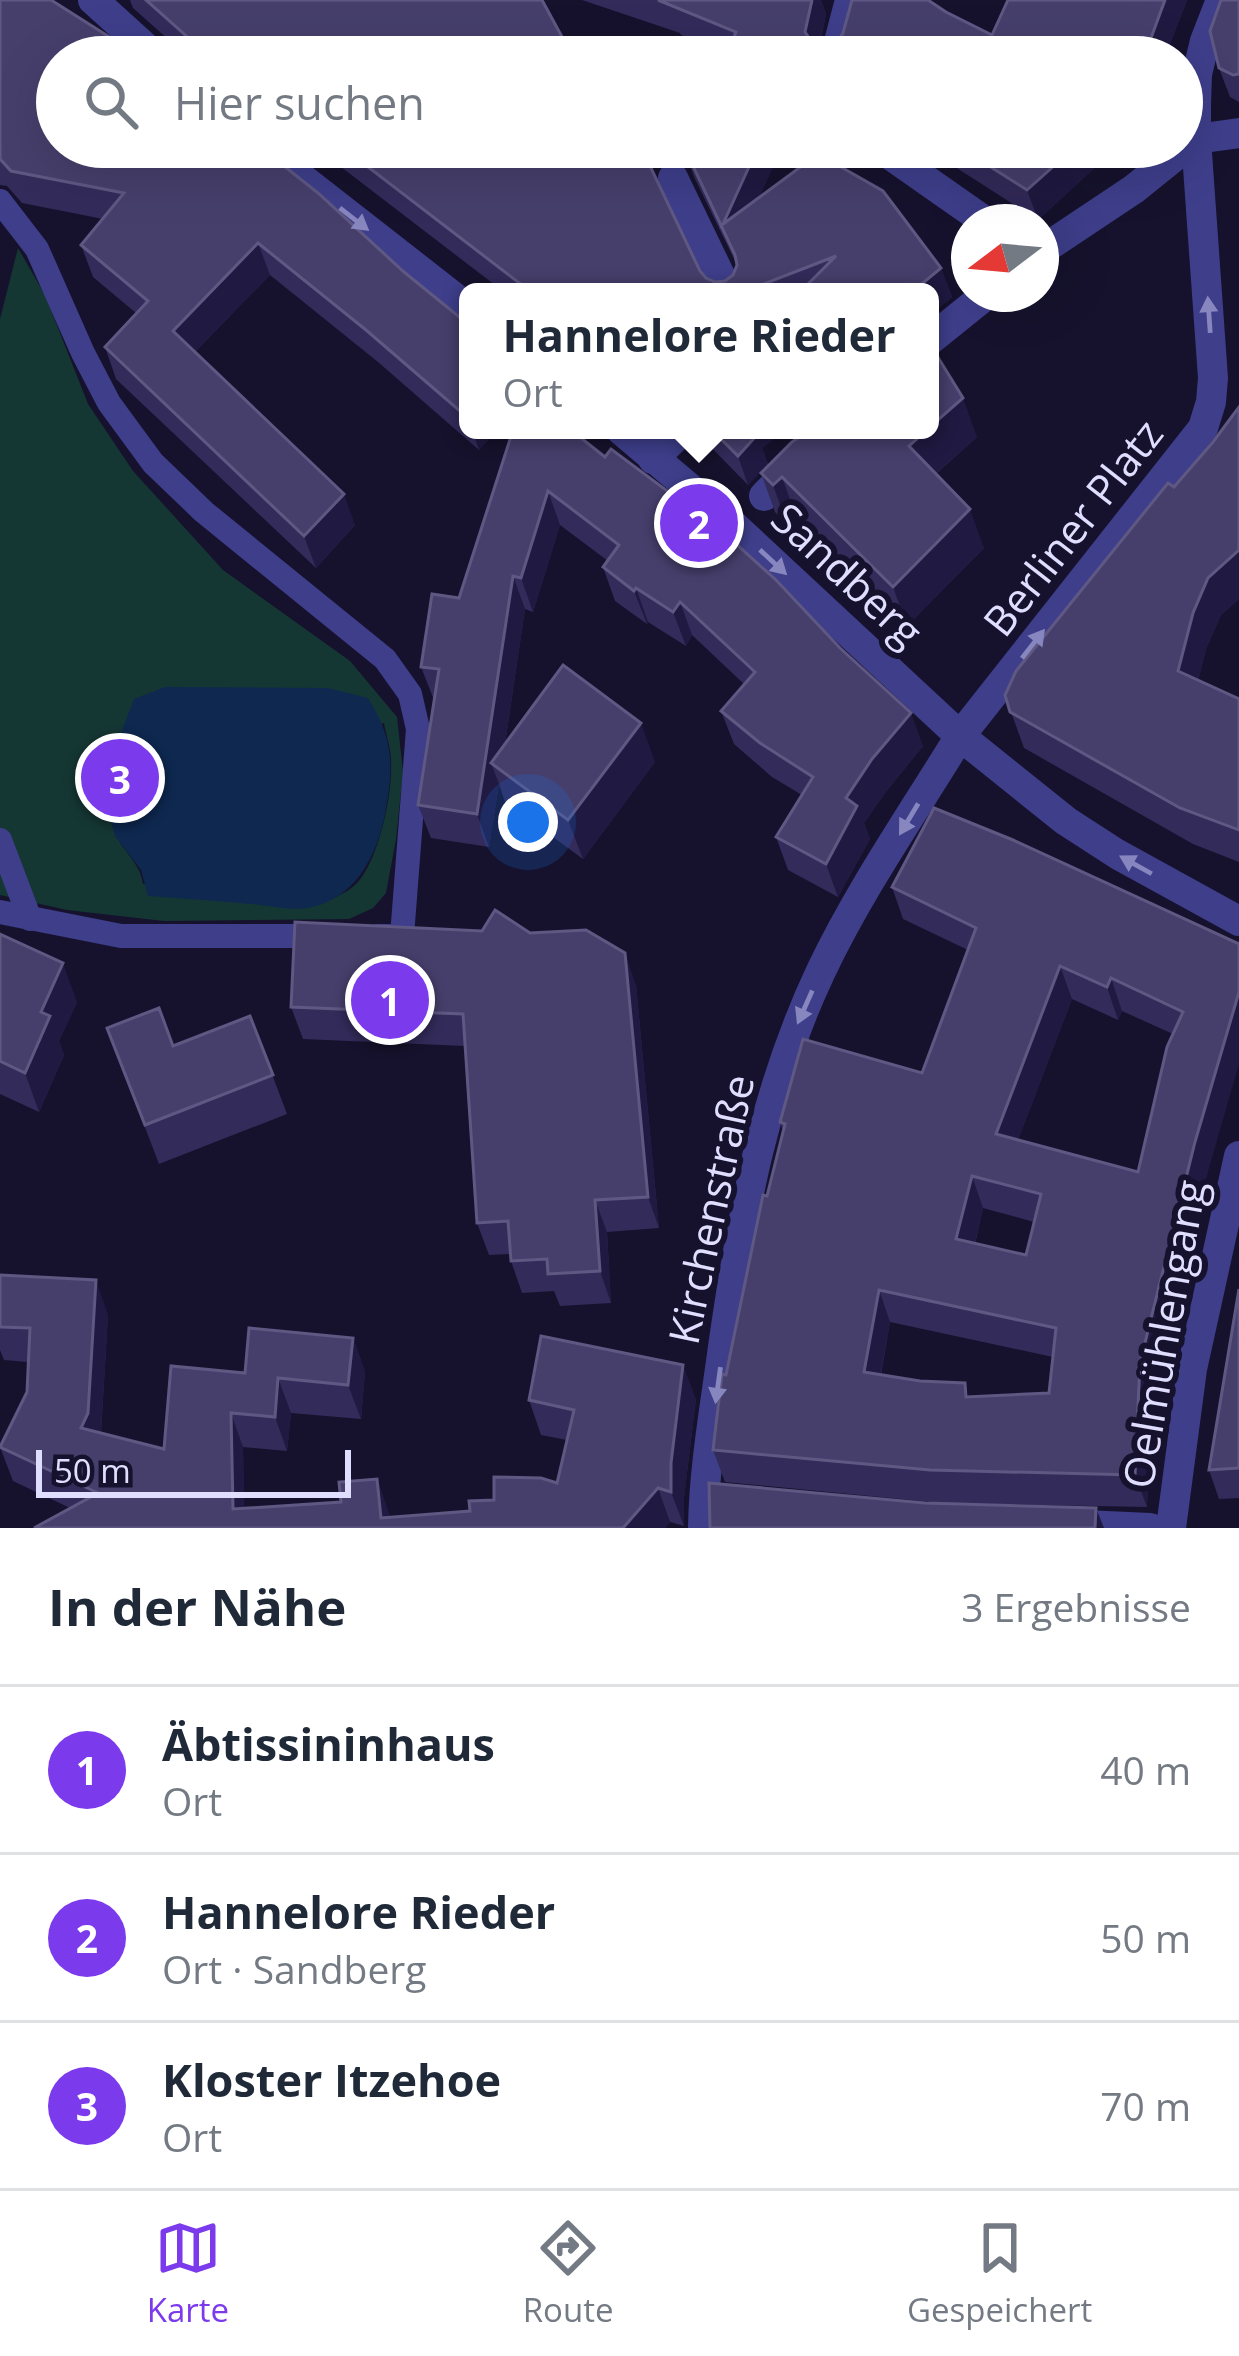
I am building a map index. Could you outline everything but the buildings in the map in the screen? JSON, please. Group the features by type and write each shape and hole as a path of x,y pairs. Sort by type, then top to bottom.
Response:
{"street":[{"path":"93,0 133,36"},
{"path":"841,36 850,0"},
{"name":"Berliner Platz","path":"1203,49 1221,0"},
{"path":"1203,138 1239,133"},
{"path":"289,168 459,301"},
{"path":"909,168 960,204"},
{"path":"1059,239 1161,168"},
{"name":"Berliner Platz","path":"960,736 1203,428 1213,378 1198,168"},
{"path":"673,178 724,283"},
{"path":"939,333 965,312"},
{"name":"Sandberg","path":"631,439 732,524 960,736 1117,854 1239,922"},
{"path":"653,459 674,439"},
{"path":"764,496 820,439"},
{"name":"Kirchenstraße","path":"711,1510 742,1219 774,1087 823,967 960,736"},
{"name":"Oelmühlengang","path":"1171,1528 1192,1370 1239,1156"},
{"path":"1031,1524 1150,1528"}],"lane":[{"path":"0,201 37,249 109,403 153,463 204,512 385,659 410,694 418,729 402,936 121,936 0,912"},
{"path":"0,841 30,919"}],"green space":[{"path":"18,248 45,295 88,404 133,471 223,570 350,661 397,717 403,772 396,839 386,893 373,908 349,919 164,921 67,910 0,895 0,319","holes":["384,723 391,774 378,842 358,882 326,901 306,908 143,884 115,832 112,824"]}],"water":[{"path":"165,687 328,688 368,698 387,740 390,782 376,845 350,886 324,904 300,909 148,896 141,870 115,836 98,801 134,699"}],"place":[{"name":"Hannelore Rieder","path":"699,523"},
{"name":"Kloster Itzehoe","path":"120,778"},
{"name":"Äbtissininhaus","path":"390,1000"}]}
